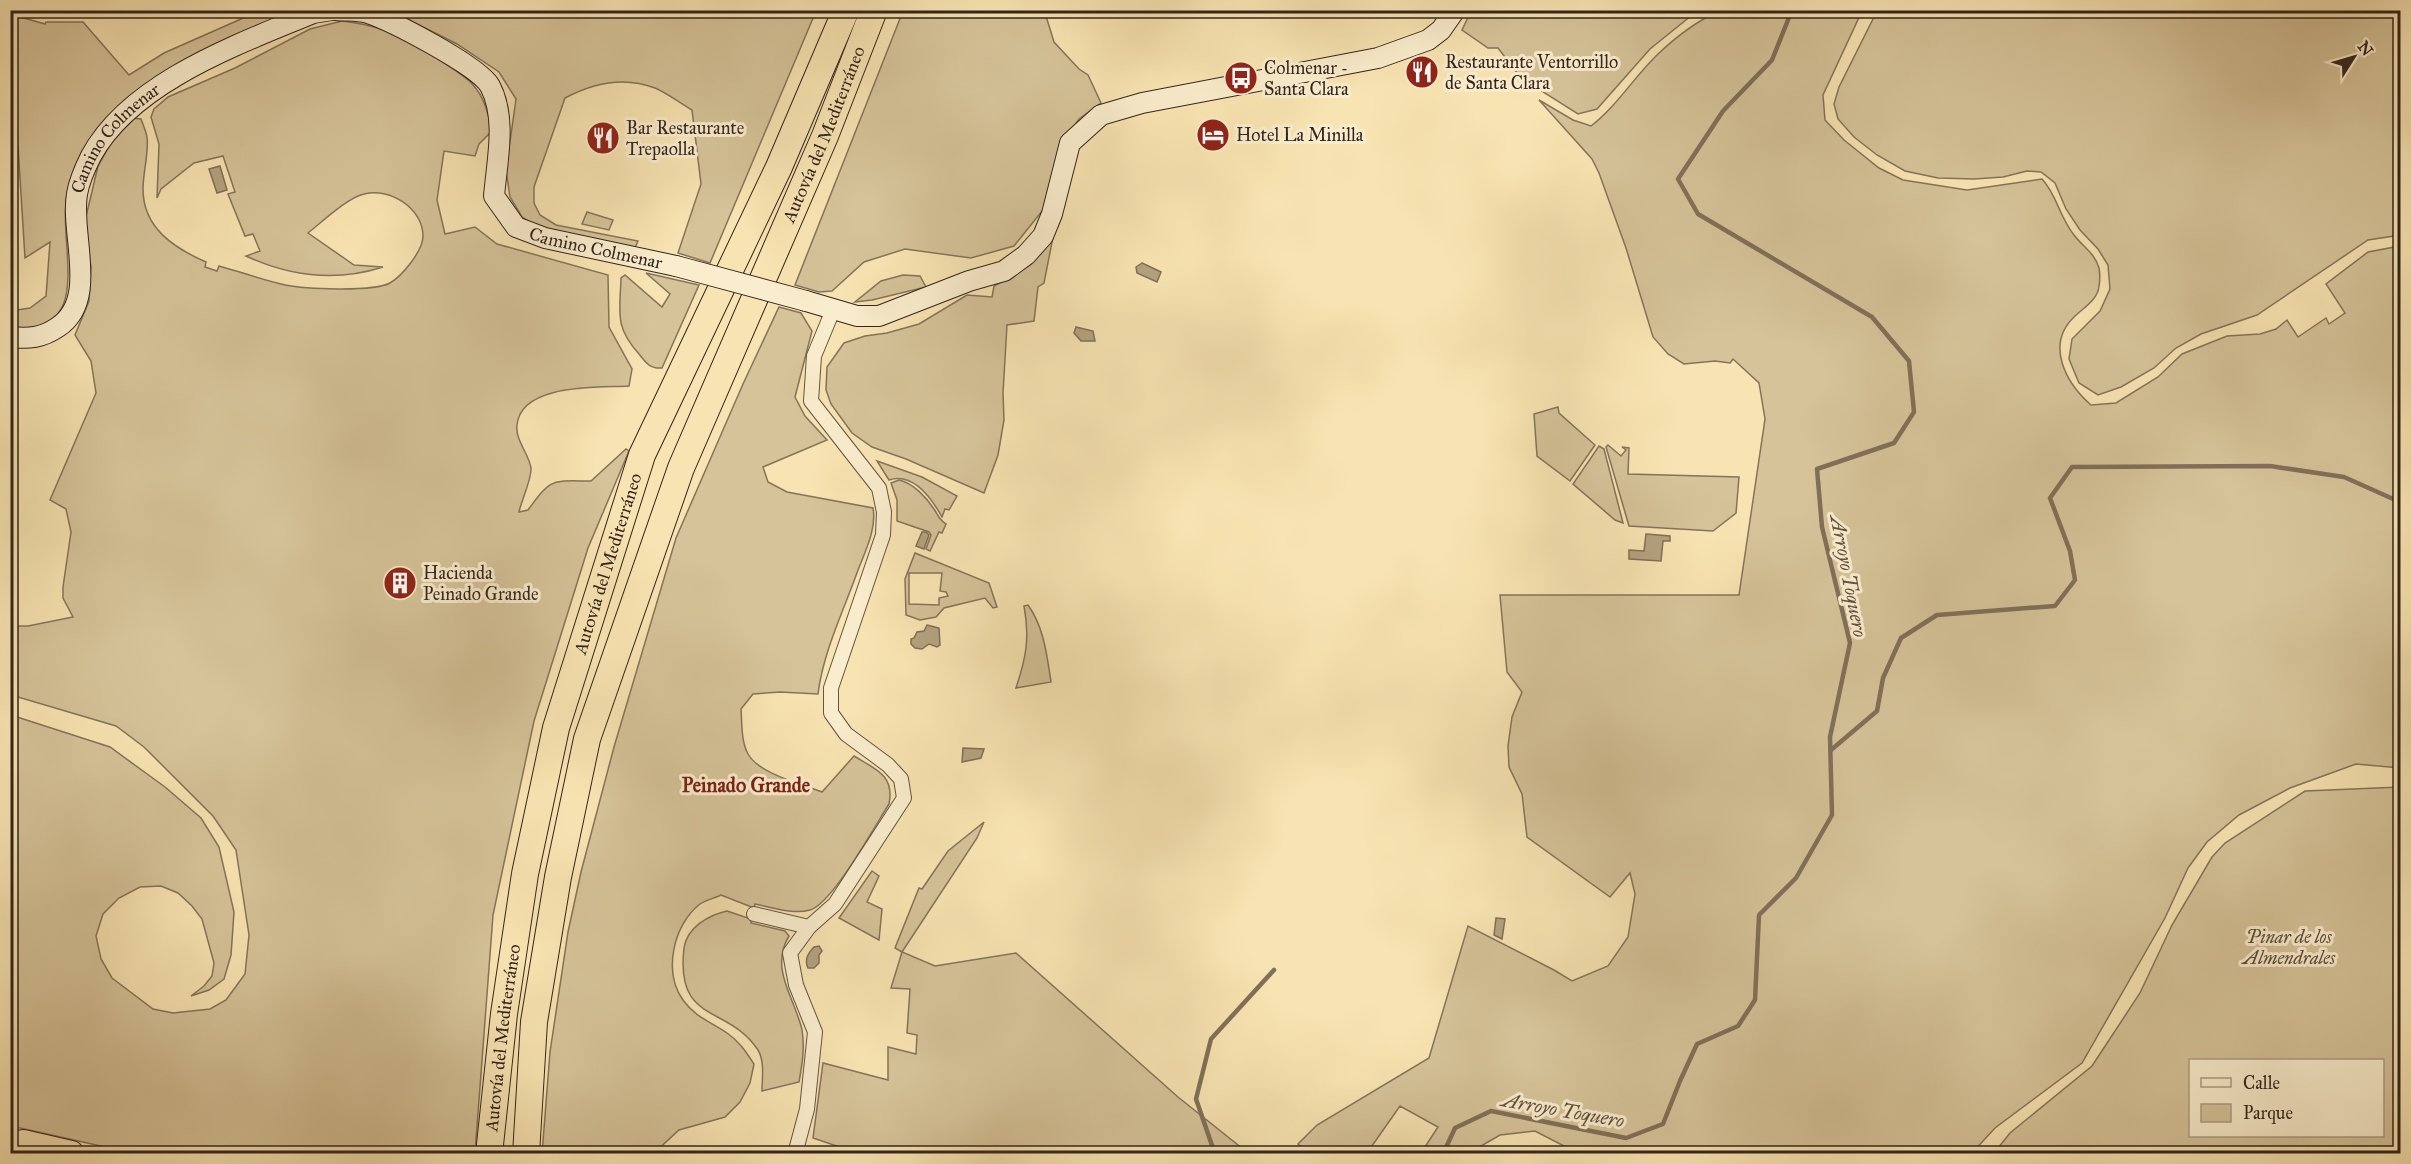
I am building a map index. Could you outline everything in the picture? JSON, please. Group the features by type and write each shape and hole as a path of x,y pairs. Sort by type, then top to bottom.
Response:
{"highway":[{"name":"Autovía del Mediterráneo","path":"489,1154 504,1014 525,874 556,728 642,455 779,167 846,10"},
{"name":"Autovía del Mediterráneo","path":"526,1154 534,1022 558,877 587,738 681,468 825,136 874,10"},
{"path":"57,1154 23,1143 71,1154"}],"main road":[{"name":"Camino Colmenar","path":"10,337 26,339 45,336 61,325 73,311 79,294 81,268 76,229 77,193 91,156 109,128 142,98 181,72 313,13 334,10 366,13 396,25 455,57 489,85 498,110 499,136 494,196 516,227 545,238 676,266 857,316 879,316 969,281 1004,271 1026,255 1043,236 1052,214 1070,143 1101,115 1142,103 1378,58 1428,40 1441,30 1455,10"}],"street":[{"path":"795,1154 807,1109 815,1032 796,985 790,953 809,927 835,904 904,798 901,779 888,765 846,734 831,713 831,688 883,535 884,512 879,488 811,401 814,356 833,310"},
{"path":"754,914 809,927"}],"green space":[{"path":"1471,10 1697,11 1650,49 1597,109 1578,114 1521,78 1498,48 1488,48 1462,30"},
{"path":"259,11 292,11 168,70 124,101 108,118 71,181 66,202 68,276 65,298 57,315 40,326 11,329 11,311 30,308 46,296 50,242 25,258 18,146 11,146 10,14 45,24 46,22 83,22 129,75 164,53"},
{"path":"391,11 816,11 710,263 678,253 701,184 692,110 655,88 632,82 598,85 565,98 534,187 534,203 540,215 556,225 638,241 635,248 539,228 522,217 510,197 506,170 516,99 499,72 457,44"},
{"path":"903,11 1048,11 1046,16 1054,42 1079,69 1088,75 1101,103 1079,119 1063,142 1043,210 1014,246 971,258 905,249 864,262 832,291 819,292 795,285"},
{"path":"1719,11 1862,11 1823,95 1825,120 1844,140 1879,168 1903,180 1967,190 2042,179 2069,228 2091,254 2099,268 2098,291 2065,328 2060,351 2067,375 2091,405 2116,403 2158,377 2182,354 2227,336 2260,334 2276,329 2287,320 2298,337 2326,318 2329,324 2345,313 2326,284 2368,252 2400,246 2400,768 2356,764 2290,788 2239,815 2207,842 2188,868 2165,918 2082,1063 1995,1128 1972,1153 1565,1153 1568,1148 1535,1131 1500,1135 1469,1153 1421,1153 1438,1127 1400,1106 1367,1153 1308,1153 1298,1144 1317,1125 1429,1058 1468,926 1572,981 1608,966 1628,937 1635,894 1630,873 1610,897 1527,837 1522,794 1509,767 1508,746 1512,717 1522,692 1507,672 1500,595 1739,595 1765,419 1759,383 1733,359 1730,363 1715,361 1684,364 1668,354 1653,337 1626,248 1599,173 1592,159 1539,100 1573,120 1591,126 1609,110 1649,63 1665,48 1695,25"},
{"path":"1877,11 2400,11 2400,235 2368,240 2257,315 2201,334 2176,348 2154,368 2121,387 2098,395 2079,383 2069,359 2072,339 2100,311 2110,289 2108,265 2066,209 2055,183 2041,172 2027,171 2003,177 1974,179 1938,178 1905,171 1877,155 1854,137 1838,119 1834,104 1839,87"},
{"path":"342,21 373,27 399,37 447,65 473,85 483,101 492,131 479,144 475,156 444,151 437,200 445,234 475,227 497,244 608,275 609,327 632,369 629,386 563,390 532,401 522,411 517,425 518,436 531,468 519,512 528,510 548,486 560,481 591,481 626,449 629,451 588,548 534,721 493,915 475,1153 132,1153 11,1126 11,715 110,747 165,787 201,818 219,847 234,912 231,955 224,979 209,990 191,996 212,976 214,963 202,919 178,893 161,886 140,887 119,898 103,914 96,936 101,959 112,978 153,1009 173,1013 210,1009 226,1000 245,974 249,935 236,850 213,816 144,747 116,726 11,695 10,626 28,626 73,617 63,598 71,532 66,509 50,500 96,393 91,361 75,335 89,301 91,267 84,225 98,166 115,136 133,118 141,119 147,137 143,189 148,215 162,235 183,250 206,262 205,267 217,271 219,266 277,283 307,288 355,289 390,283 411,262 420,249 423,236 417,217 403,202 394,197 374,193 357,196 308,233 354,265 383,267 348,275 331,276 280,269 246,256 260,251 253,234 245,236 228,194 235,192 223,156 194,163 161,189 157,198 159,144 151,117 154,109 168,97 235,68 310,29"},
{"path":"587,212 613,220 609,230 582,224"},
{"path":"1054,232 1044,283 1038,287 1034,321 1007,325 1003,393 1004,420 998,455 984,493 906,459 872,447 852,433 831,404 826,390 827,367 844,343 919,324 967,295 992,297 994,286 1028,264"},
{"path":"646,273 699,285 662,368 651,366 644,360 631,344 620,319 621,278 625,275 662,307 670,294"},
{"path":"903,275 920,276 926,287 855,302 881,281"},
{"path":"779,307 801,313 812,331 795,397 805,416 827,440 763,467 768,482 787,492 873,508 874,516 867,548 829,647 818,694 780,692 753,694 741,709 744,743 748,754 761,767 822,792 854,756 876,769 886,779 890,794 889,804 841,880 819,905 803,911 789,911 755,904 754,908 721,895 700,904 683,924 677,936 672,963 673,976 683,1000 703,1019 731,1036 754,1064 750,1083 740,1102 725,1117 679,1130 654,1153 542,1154 550,1052 568,932 581,872 614,747 676,538"},
{"path":"1558,407 1559,413 1595,445 1570,481 1537,456 1534,414"},
{"path":"1608,445 1621,456 1626,450 1622,447 1629,448 1628,474 1739,477 1736,513 1713,531 1629,526 1606,447"},
{"path":"1599,446 1604,449 1623,523 1615,520 1573,484"},
{"path":"877,461 922,477 957,496 949,510 945,509 942,517 933,502 921,489 906,480 889,480"},
{"path":"899,480 919,491 946,524 942,533 939,532 930,551 926,549 931,535 929,532 897,521 897,500 891,483"},
{"path":"915,553 989,583 997,607 993,608 985,598 944,608 936,617 920,620 906,615 905,579","holes":["909,573 942,573 940,591 946,592 948,596 939,598 939,605 909,604"]},
{"path":"1028,605 1041,632 1051,682 1016,688 1026,648 1027,628 1024,606"},
{"name":"Pinar de los Almendrales","path":"2400,787 2400,1153 1994,1153 2010,1133 2092,1066 2140,993 2172,925 2212,857 2225,843 2305,791"},
{"path":"984,822 977,838 902,952 895,948 919,888 922,889 948,851"},
{"path":"872,871 879,876 867,902 882,909 879,940 839,918"},
{"path":"727,911 751,919 751,923 785,931 789,936 784,948 782,972 802,1030 803,1050 799,1082 762,1091 762,1065 758,1050 733,1025 706,1011 688,990 683,973 684,948 689,934 700,923"},
{"path":"902,952 935,966 1016,953 1178,1097 1248,1153 860,1154 813,1138 823,1063 888,1080 888,1047 916,1054 917,1035 907,1033 910,989 891,988"}],"shaded area":[{"path":"220,166 227,190 217,193 209,169"},
{"path":"1142,263 1161,272 1157,282 1137,273 1136,267"},
{"path":"1076,327 1093,331 1095,341 1081,341 1074,333"},
{"path":"922,532 929,535 924,549 916,546"},
{"path":"1646,534 1670,536 1670,541 1663,541 1661,561 1629,559 1629,550 1644,551"},
{"path":"927,625 939,628 940,645 937,647 929,644 922,649 915,648 911,644 911,639 917,632 924,631"},
{"path":"963,748 984,749 981,758 962,762"},
{"path":"1496,918 1505,919 1502,939 1494,935"},
{"path":"819,946 822,951 819,955 819,963 814,968 808,968 806,962 808,954 814,947"}],"waterway":[{"name":"Arroyo Toquero","path":"1443,1154 1455,1128 1491,1111 1626,1138 1663,1124 1697,1044 1738,1026 1755,1000 1759,915 1796,878 1832,815 1830,737 1850,643 1822,527 1817,469 1894,443 1914,412 1909,361 1872,317 1698,214 1678,179 1723,111 1772,60 1792,10"},
{"path":"1831,750 1877,711 1883,678 1901,638 1937,615 2055,606 2075,580 2070,551 2050,498 2072,467 2270,466 2344,477 2400,502"},
{"path":"1215,1154 1196,1099 1211,1039 1274,970"}],"place":[{"name":"Restaurante Ventorrillo de Santa Clara","path":"1422,72"},
{"name":"Colmenar - Santa Clara","path":"1241,78"},
{"name":"Hotel La Minilla","path":"1213,135"},
{"name":"Bar Restaurante Trepaolla","path":"603,138"},
{"name":"Hacienda Peinado Grande","path":"400,583"}],"district":[{"name":"Peinado Grande","path":"746,785"}]}
